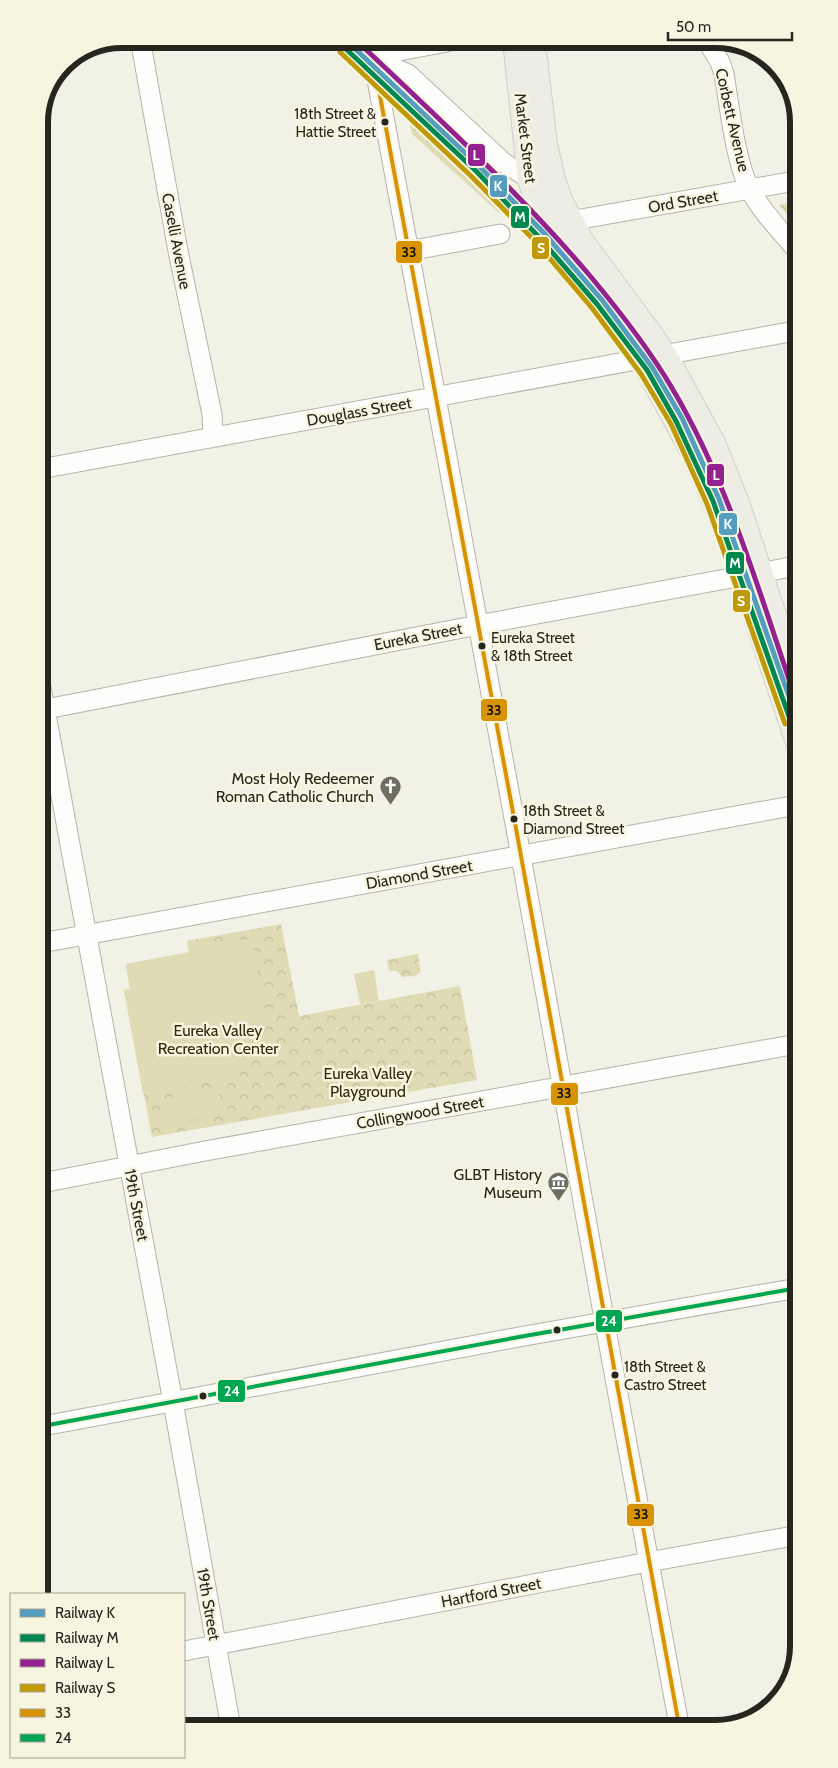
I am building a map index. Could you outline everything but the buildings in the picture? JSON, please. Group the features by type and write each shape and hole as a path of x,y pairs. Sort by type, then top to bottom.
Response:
{"main road":[{"name":"Market Street","path":"515,48 530,179 540,212 556,243 652,357 669,406 699,464 719,512 751,575 790,667"},
{"name":"Market Street","path":"534,48 548,163 554,183 570,222 591,254 653,338 652,357"},
{"name":"Market Street","path":"751,575 790,715"}],"street":[{"name":"Caselli Avenue","path":"142,48 178,251 212,414 213,437"},
{"path":"372,50 399,51 415,48"},
{"name":"Corbett Avenue","path":"711,48 720,62 724,74 742,168 750,189 761,207 790,242"},
{"path":"372,50 408,74 504,163 530,179"},
{"path":"372,50 678,1720"},
{"name":"Ord Street","path":"570,222 790,182"},
{"path":"408,251 500,234"},
{"name":"Douglass Street","path":"48,468 790,332"},
{"name":"Eureka Street","path":"48,708 478,624 790,567"},
{"name":"19th Street","path":"48,735 87,935 230,1720"},
{"name":"Diamond Street","path":"48,942 790,806"},
{"name":"Collingwood Street","path":"48,1182 790,1045"},
{"path":"48,1425 519,1337 604,1324 790,1289"},
{"name":"Hartford Street","path":"185,1650 790,1537"}],"green space":[{"path":"405,100 511,202 499,213 412,134"},
{"path":"790,203 790,217 779,205"},
{"name":"Eureka Valley Recreation Center","path":"281,924 299,1016 460,986 477,1080 152,1137 124,990 130,989 126,964 189,953 187,941"},
{"path":"251,938 266,1017 229,1079 143,1094 124,990 130,989 126,964"},
{"path":"418,954 421,972 415,976 402,977 397,971 389,971 387,960"},
{"path":"374,970 379,1001 360,1004 354,974"},
{"path":"218,1088 223,1114 165,1125 161,1099"}],"rail line":[{"name":"M","path":"345,48 476,171 538,236 597,304 647,370 676,421 713,501 790,719"},
{"name":"K","path":"354,48 480,167 543,232 602,300 652,367 682,418 719,499 790,699"},
{"name":"L","path":"364,48 478,157 564,246 634,331 654,359 692,425 727,501 790,682"},
{"name":"S","path":"340,52 471,176 534,240 592,308 641,374 671,424 707,504 785,724"}],"transit line":[{"name":"33","path":"371,48 517,834 678,1720"},
{"name":"24","path":"48,1425 519,1337 790,1289"}],"place":[{"name":"18th Street & Hattie Street","path":"385,122"},
{"name":"Eureka Street & 18th Street","path":"482,646"},
{"name":"Most Holy Redeemer Roman Catholic Church","path":"390,806"},
{"name":"18th Street & Diamond Street","path":"514,819"},
{"name":"GLBT History Museum","path":"558,1202"},
{"name":"18th Street & Castro Street","path":"615,1375"}],"park label":[{"name":"Eureka Valley Playground","path":"368,1082"}]}
